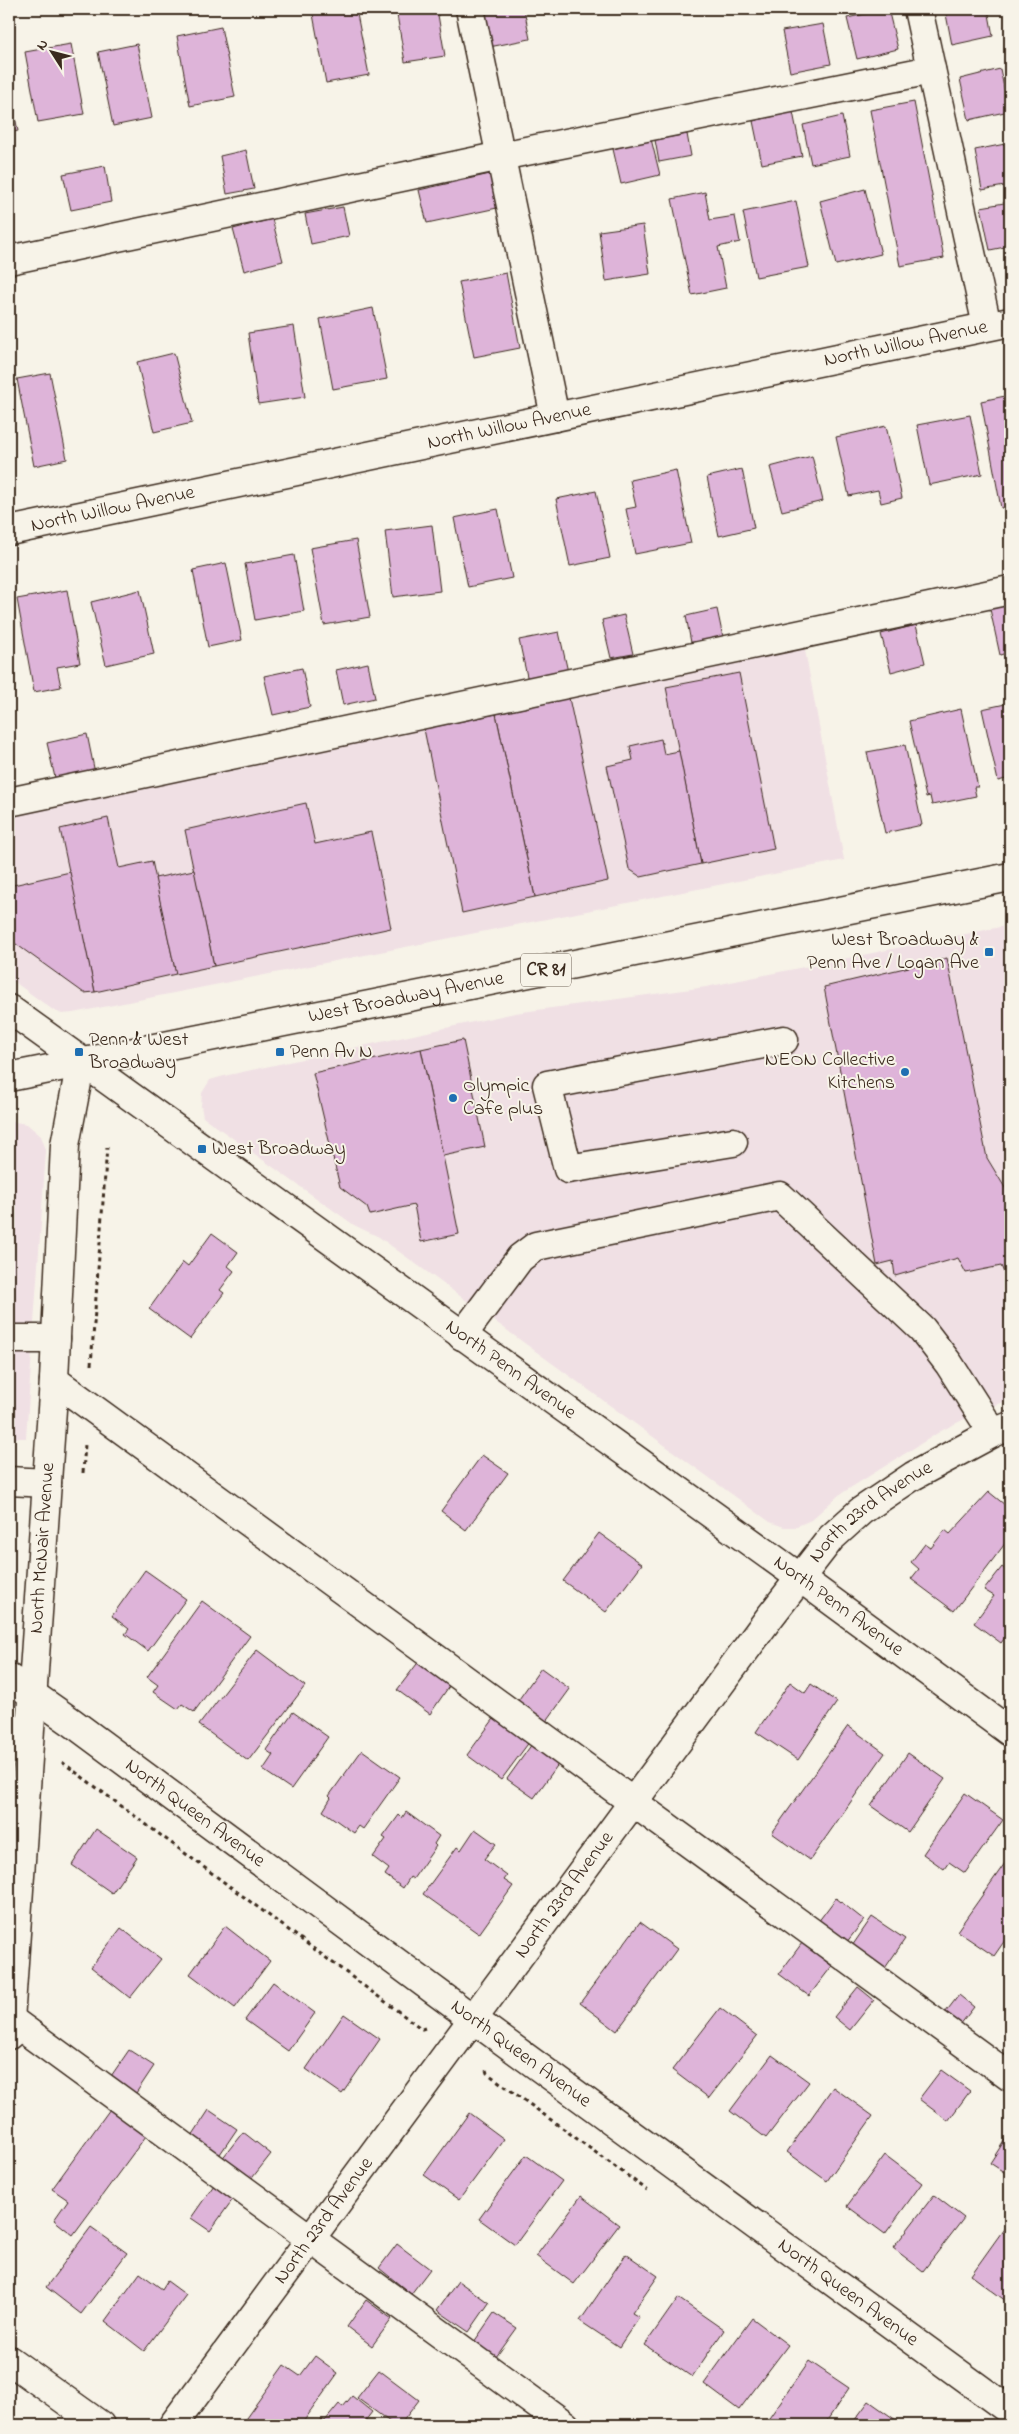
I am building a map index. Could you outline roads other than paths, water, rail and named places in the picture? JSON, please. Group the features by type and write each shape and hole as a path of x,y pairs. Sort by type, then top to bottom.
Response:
{"street":[{"path":"470,9 555,417"},
{"path":"918,9 931,70 999,324"},
{"path":"9,260 501,156 931,70"},
{"name":"North Willow Avenue","path":"9,531 999,324"},
{"path":"9,802 1010,590"},
{"name":"West Broadway Avenue","path":"9,1077 1010,877"},
{"name":"North Penn Avenue","path":"9,1009 799,1577 1010,1732"},
{"path":"732,1142 568,1169 547,1085 784,1040"},
{"name":"North McNair Avenue","path":"9,2027 54,1380 66,1145 81,1062"},
{"path":"462,1336 520,1258 536,1246 780,1196 922,1329 1002,1430"},
{"path":"9,1339 56,1338"},
{"path":"54,1380 1010,2077"},
{"name":"North 23rd Avenue","path":"172,2425 799,1577 831,1538 861,1511 913,1476 1002,1430"},
{"path":"9,1481 47,1483"},
{"name":"North Queen Avenue","path":"9,1678 1010,2411"},
{"path":"9,2027 310,2239 566,2425"},
{"path":"9,2360 100,2425"}],"place":[{"name":"West Broadway & Penn Ave / Logan Ave","path":"989,952"},
{"name":"Penn & West Broadway","path":"79,1052"},
{"name":"Penn Av N","path":"280,1052"},
{"name":"NEON Collective Kitchens","path":"905,1072"},
{"name":"Olympic Cafe plus","path":"453,1098"},
{"name":"West Broadway","path":"202,1149"}]}
